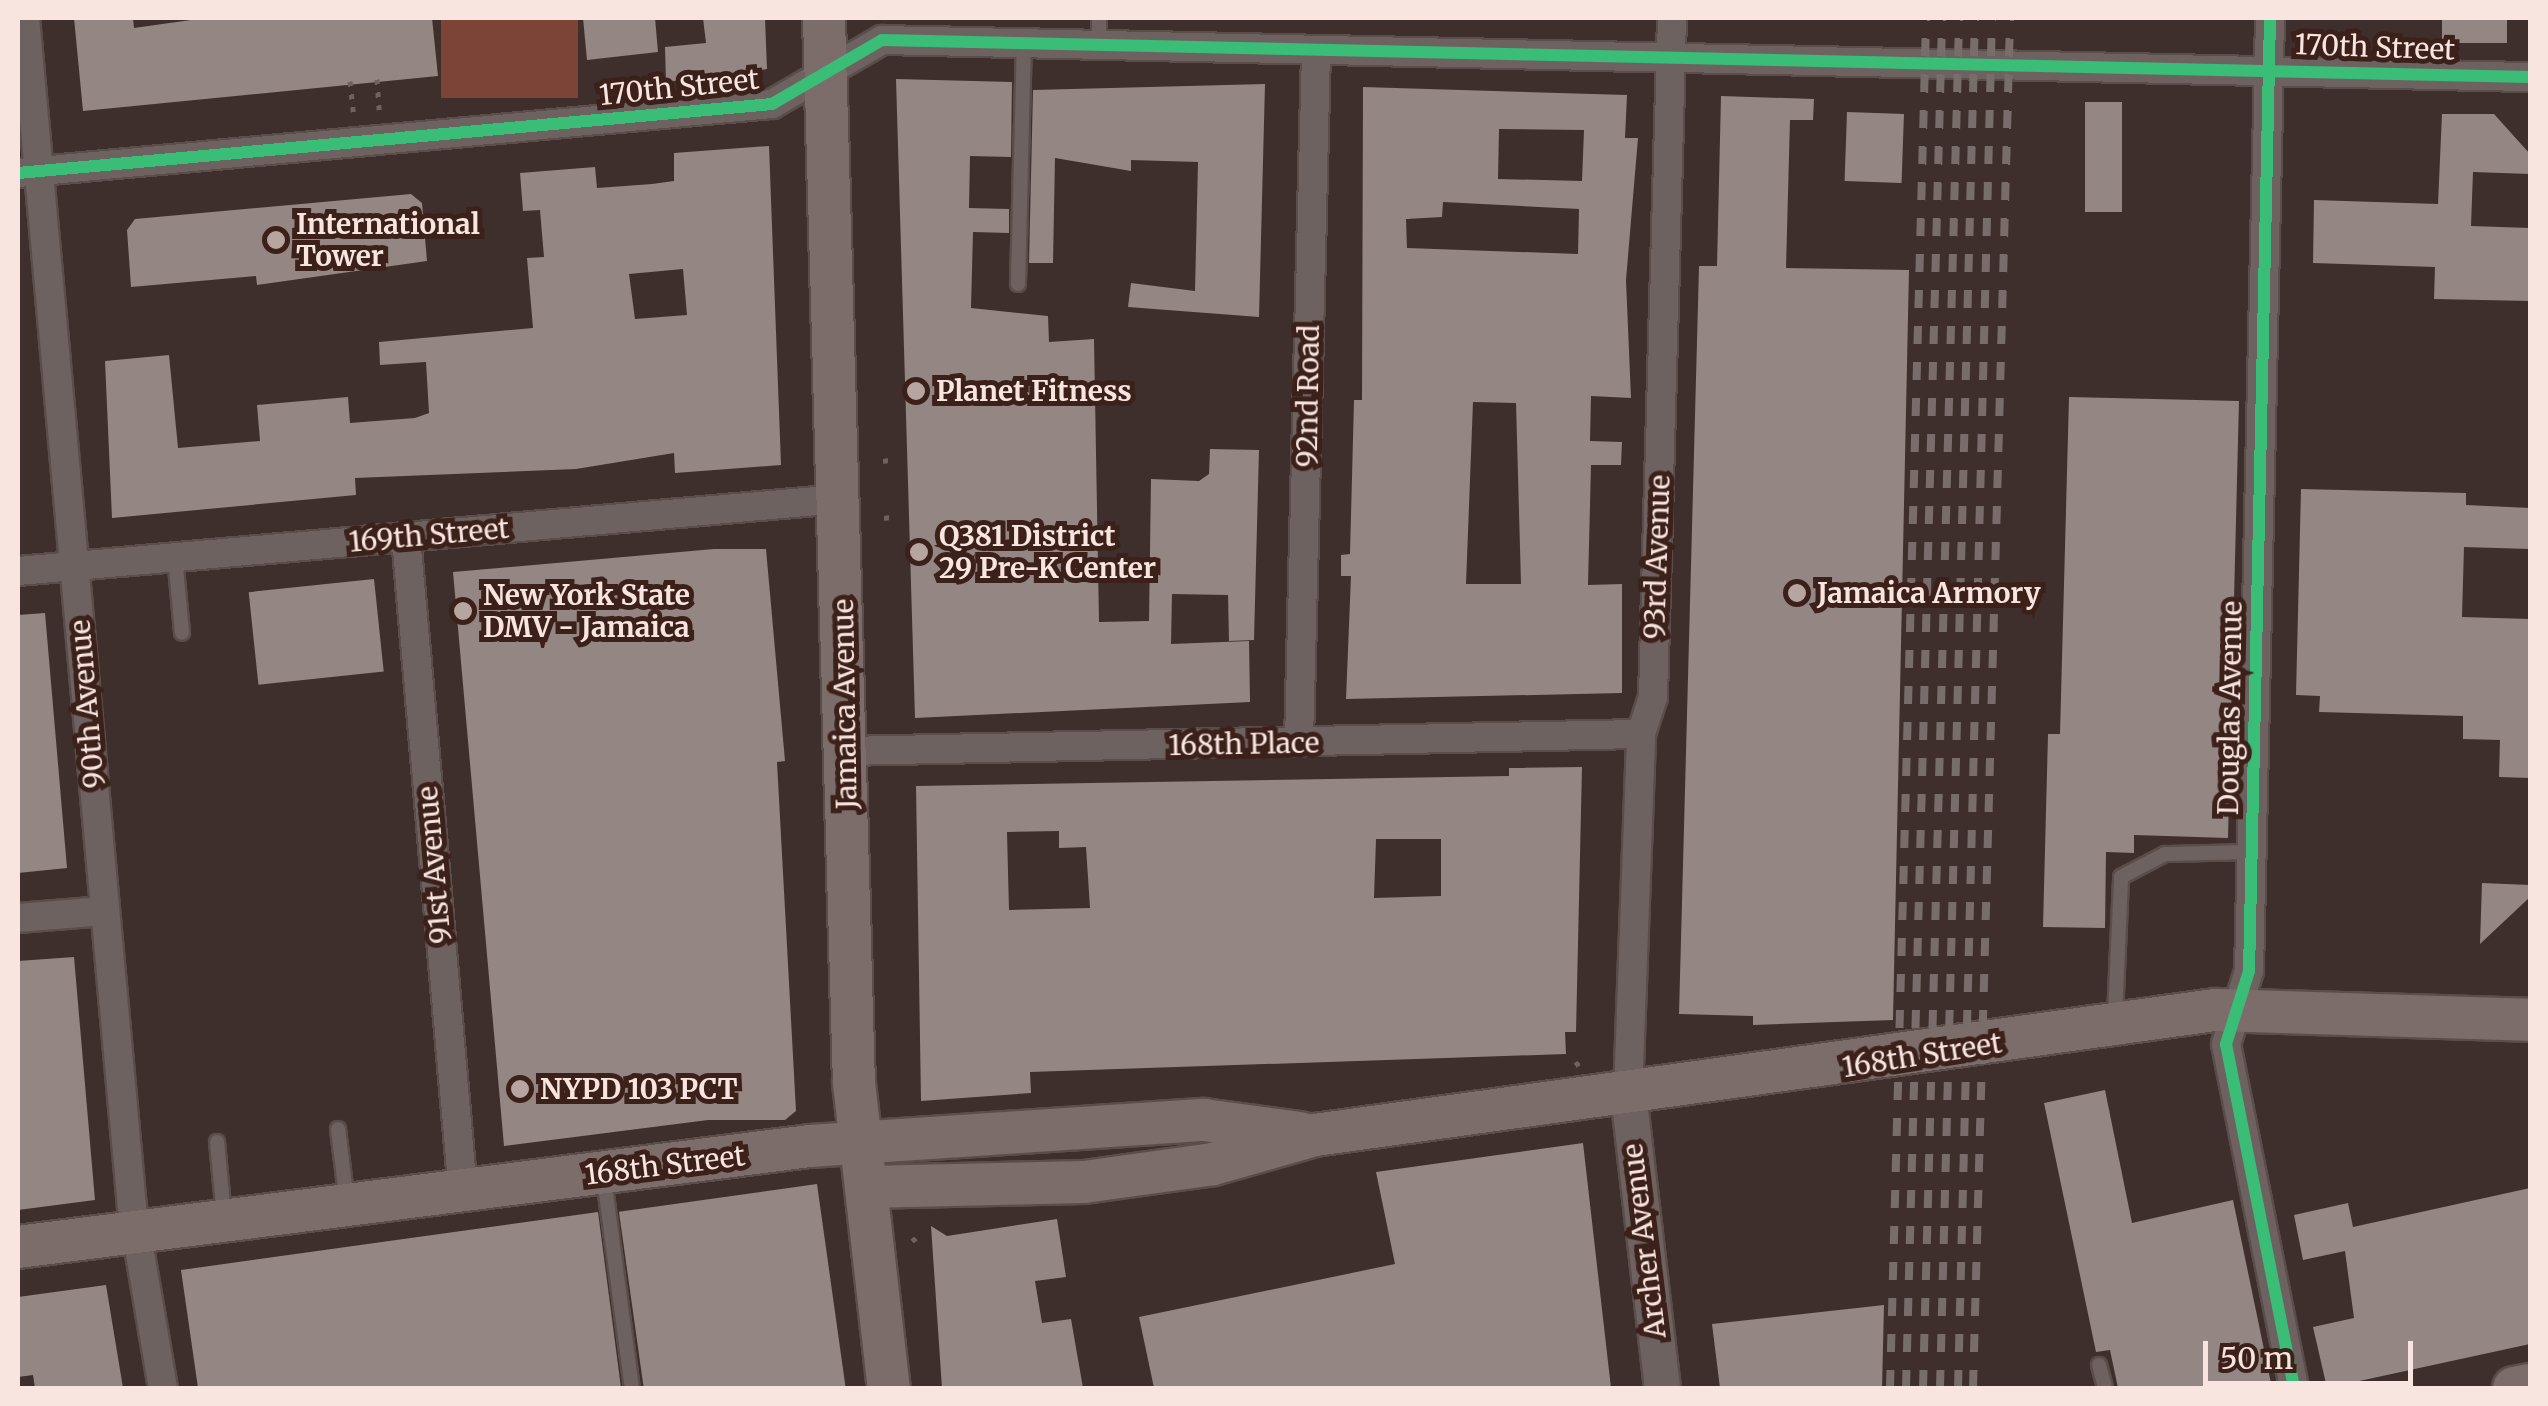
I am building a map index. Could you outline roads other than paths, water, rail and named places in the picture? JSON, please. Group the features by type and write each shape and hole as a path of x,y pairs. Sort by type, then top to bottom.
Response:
{"main road":[{"name":"Jamaica Avenue","path":"824,18 860,1143 889,1388"},
{"name":"168th Street","path":"866,1187 1084,1182 1213,1164 1316,1135 2236,1008 2530,1020"},
{"name":"168th Street","path":"18,1248 860,1143 1204,1120 1316,1135"},
{"path":"2514,1388 2530,1385"}],"street":[{"name":"90th Avenue","path":"25,18 28,172 75,566 138,1234 163,1388"},
{"name":"93rd Avenue","path":"1628,1094 1641,734 1653,696 1672,18"},
{"name":"Douglas Avenue","path":"2270,18 2249,971 2226,1044 2294,1388"},
{"name":"170th Street","path":"28,172 772,104 882,40 1024,44 1099,31 1316,50 2268,68 2530,77"},
{"name":"92nd Road","path":"1299,742 1316,50"},
{"name":"169th Street","path":"18,571 840,500"},
{"name":"91st Avenue","path":"406,537 463,1192"},
{"name":"168th Place","path":"846,751 1641,734"},
{"path":"18,918 106,910"},
{"name":"Archer Avenue","path":"1628,1094 1662,1388"}],"lane":[{"path":"1018,284 1024,44"},
{"path":"175,557 182,633"},
{"path":"2116,1025 2121,877 2165,854 2252,852"},
{"path":"338,1129 348,1207"},
{"path":"217,1142 225,1223"},
{"path":"603,1173 632,1388"},
{"path":"2099,1364 2104,1388"}],"railway":[{"path":"1890,1388 1926,18"},
{"path":"1906,1388 1942,18"},
{"path":"1923,1388 1959,18"},
{"path":"1940,1388 1975,18"},
{"path":"1958,1388 1992,18"},
{"path":"1973,1388 2010,18"}],"place":[{"name":"International Tower","path":"276,240"},
{"name":"Planet Fitness","path":"916,391"},
{"name":"Q381 District 29 Pre-K Center","path":"919,552"},
{"name":"Jamaica Armory","path":"1797,593"},
{"name":"New York State DMV - Jamaica","path":"463,611"},
{"name":"NYPD 103 PCT","path":"520,1089"}]}
